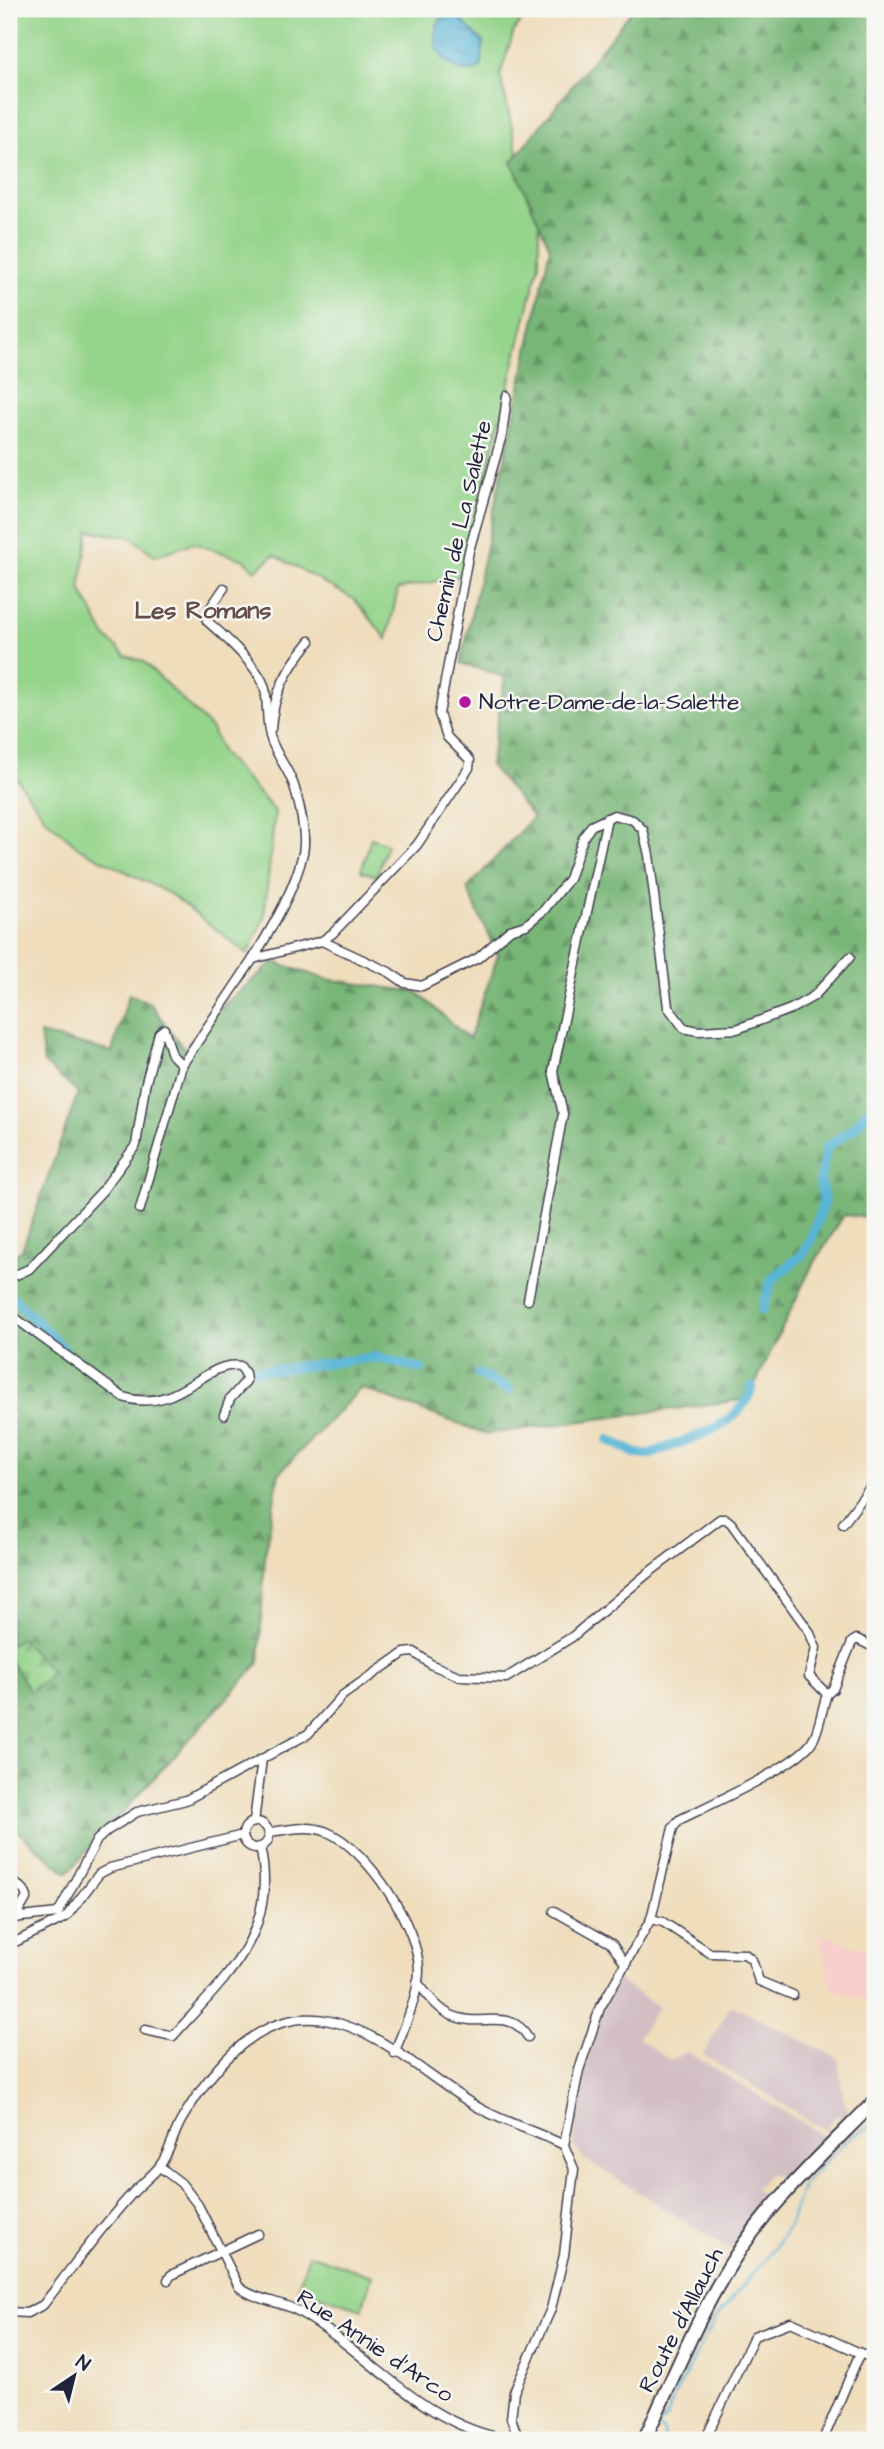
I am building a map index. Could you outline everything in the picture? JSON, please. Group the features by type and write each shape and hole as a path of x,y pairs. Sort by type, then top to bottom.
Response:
{"main road":[{"name":"Route d'Allauch","path":"645,2440 702,2314 737,2254 766,2216 875,2101"}],"street":[{"name":"Chemin de La Salette","path":"322,942 417,845 469,768 470,760 447,737 439,714 469,551 502,435 507,396"},
{"path":"141,1209 182,1065 253,959 276,919 303,852 296,790 271,739 266,719 265,688 258,673 233,643 207,621 209,610 224,588"},
{"path":"271,739 277,690 294,660 310,641"},
{"path":"253,959 322,942 389,972 405,983 422,986 462,963 478,958 510,930 526,925 544,910 569,879 591,826 614,816 633,820 643,830 649,855 668,1007 684,1028 698,1031 737,1029 791,1009 814,996 850,957"},
{"path":"528,1300 563,1114 553,1071 607,818"},
{"path":"9,1273 16,1275 29,1269 102,1191 136,1145 145,1086 159,1032 164,1029 172,1055 182,1065"},
{"path":"10,1313 115,1392 139,1402 168,1396 199,1382 225,1365 234,1365 246,1373 246,1381 230,1399 223,1415"},
{"path":"843,1524 875,1481"},
{"path":"11,1919 48,1917 58,1913 97,1840 124,1819 166,1802 186,1800 314,1730 343,1695 404,1653 414,1652 432,1665 459,1676 506,1678 572,1637 647,1574 720,1519 726,1519 810,1631 816,1648 808,1676 827,1694"},
{"path":"519,2440 511,2418 514,2392 551,2309 564,2255 574,2169 564,2145 570,2105 588,2039 615,1978 626,1965 651,1919 673,1828 679,1821 783,1765 807,1748 813,1740 827,1694 833,1689 852,1642 857,1639 875,1648"},
{"path":"254,1822 264,1825 269,1832 267,1842 260,1847 248,1844 243,1835 245,1828 254,1822 262,1759"},
{"path":"269,1832 317,1829 329,1833 354,1850 392,1896 408,1925 419,1971 394,2053"},
{"path":"9,1945 66,1917 99,1874 125,1864 243,1835"},
{"path":"145,2030 173,2036 237,1965 254,1933 260,1909 264,1861 260,1847"},
{"path":"83,1865 99,1874"},
{"path":"9,1879 24,1890 27,1897 11,1919"},
{"path":"554,1911 612,1944 626,1965"},
{"path":"651,1919 663,1922 710,1953 745,1954 752,1960 759,1980 793,1995"},
{"path":"417,1982 452,2016 468,2021 508,2020 522,2027 528,2038"},
{"path":"9,2312 27,2313 43,2305 130,2196 159,2167 191,2106 229,2055 256,2033 292,2021 330,2021 350,2027 483,2110 564,2145"},
{"name":"Rue Annie d'Arco","path":"159,2167 191,2194 234,2280 244,2292 300,2312 432,2412 492,2437 511,2440"},
{"path":"168,2280 172,2275 258,2234"},
{"path":"705,2440 754,2336 791,2322 875,2360"},
{"path":"823,2440 860,2353"}],"shaded area":[{"path":"819,1933 875,1952 875,2004 831,1988"},
{"path":"616,1979 658,2007 638,2038 669,2060 688,2052 827,2138 789,2179 769,2174 754,2189 769,2200 732,2250 584,2159 573,2144 583,2075 603,2006"},
{"path":"731,2005 838,2058 844,2102 851,2116 848,2120 836,2115 827,2128 833,2135 703,2055"}],"green space":[{"path":"9,9 529,9 514,31 500,75 524,180 539,216 539,264 462,576 398,589 387,639 355,600 274,555 255,571 245,560 193,543 155,556 131,537 89,531 80,588 105,636 126,656 143,661 212,729 222,753 275,811 264,918 248,954 170,894 79,848 45,818 9,768"},
{"path":"633,9 875,9 875,1218 844,1215 810,1270 748,1399 486,1434 361,1388 279,1473 265,1555 259,1663 67,1873 9,1824 9,1258 22,1250 78,1093 44,1063 40,1034 112,1052 129,994 150,1003 184,1049 226,1003 274,962 325,979 417,992 469,1039 498,955 467,889 533,817 490,765 505,677 461,663 550,248 512,162"},
{"path":"371,838 387,844 377,876 361,871"},
{"path":"20,1638 53,1673 30,1692 9,1659 9,1646"},
{"path":"309,2254 372,2276 362,2309 298,2288"}],"water":[{"path":"448,13 458,18 483,41 482,65 477,69 458,69 438,51 436,30 440,20"}],"waterway":[{"path":"762,1310 772,1279 802,1255 810,1242 824,1201 820,1181 826,1148 856,1126 868,1110 875,1106"},
{"path":"9,1294 64,1349"},
{"path":"250,1370 273,1370 376,1357 421,1369"},
{"path":"478,1374 509,1390"},
{"path":"609,1440 637,1454 651,1454 696,1437 724,1422 746,1401 752,1387"},
{"path":"665,2440 664,2432 657,2427 667,2417 673,2398 716,2318 773,2250 789,2226 803,2185 849,2138 875,2123"}],"place":[{"name":"Notre-Dame-de-la-Salette","path":"465,702"}],"district":[{"name":"Les Romans","path":"203,611"}]}
